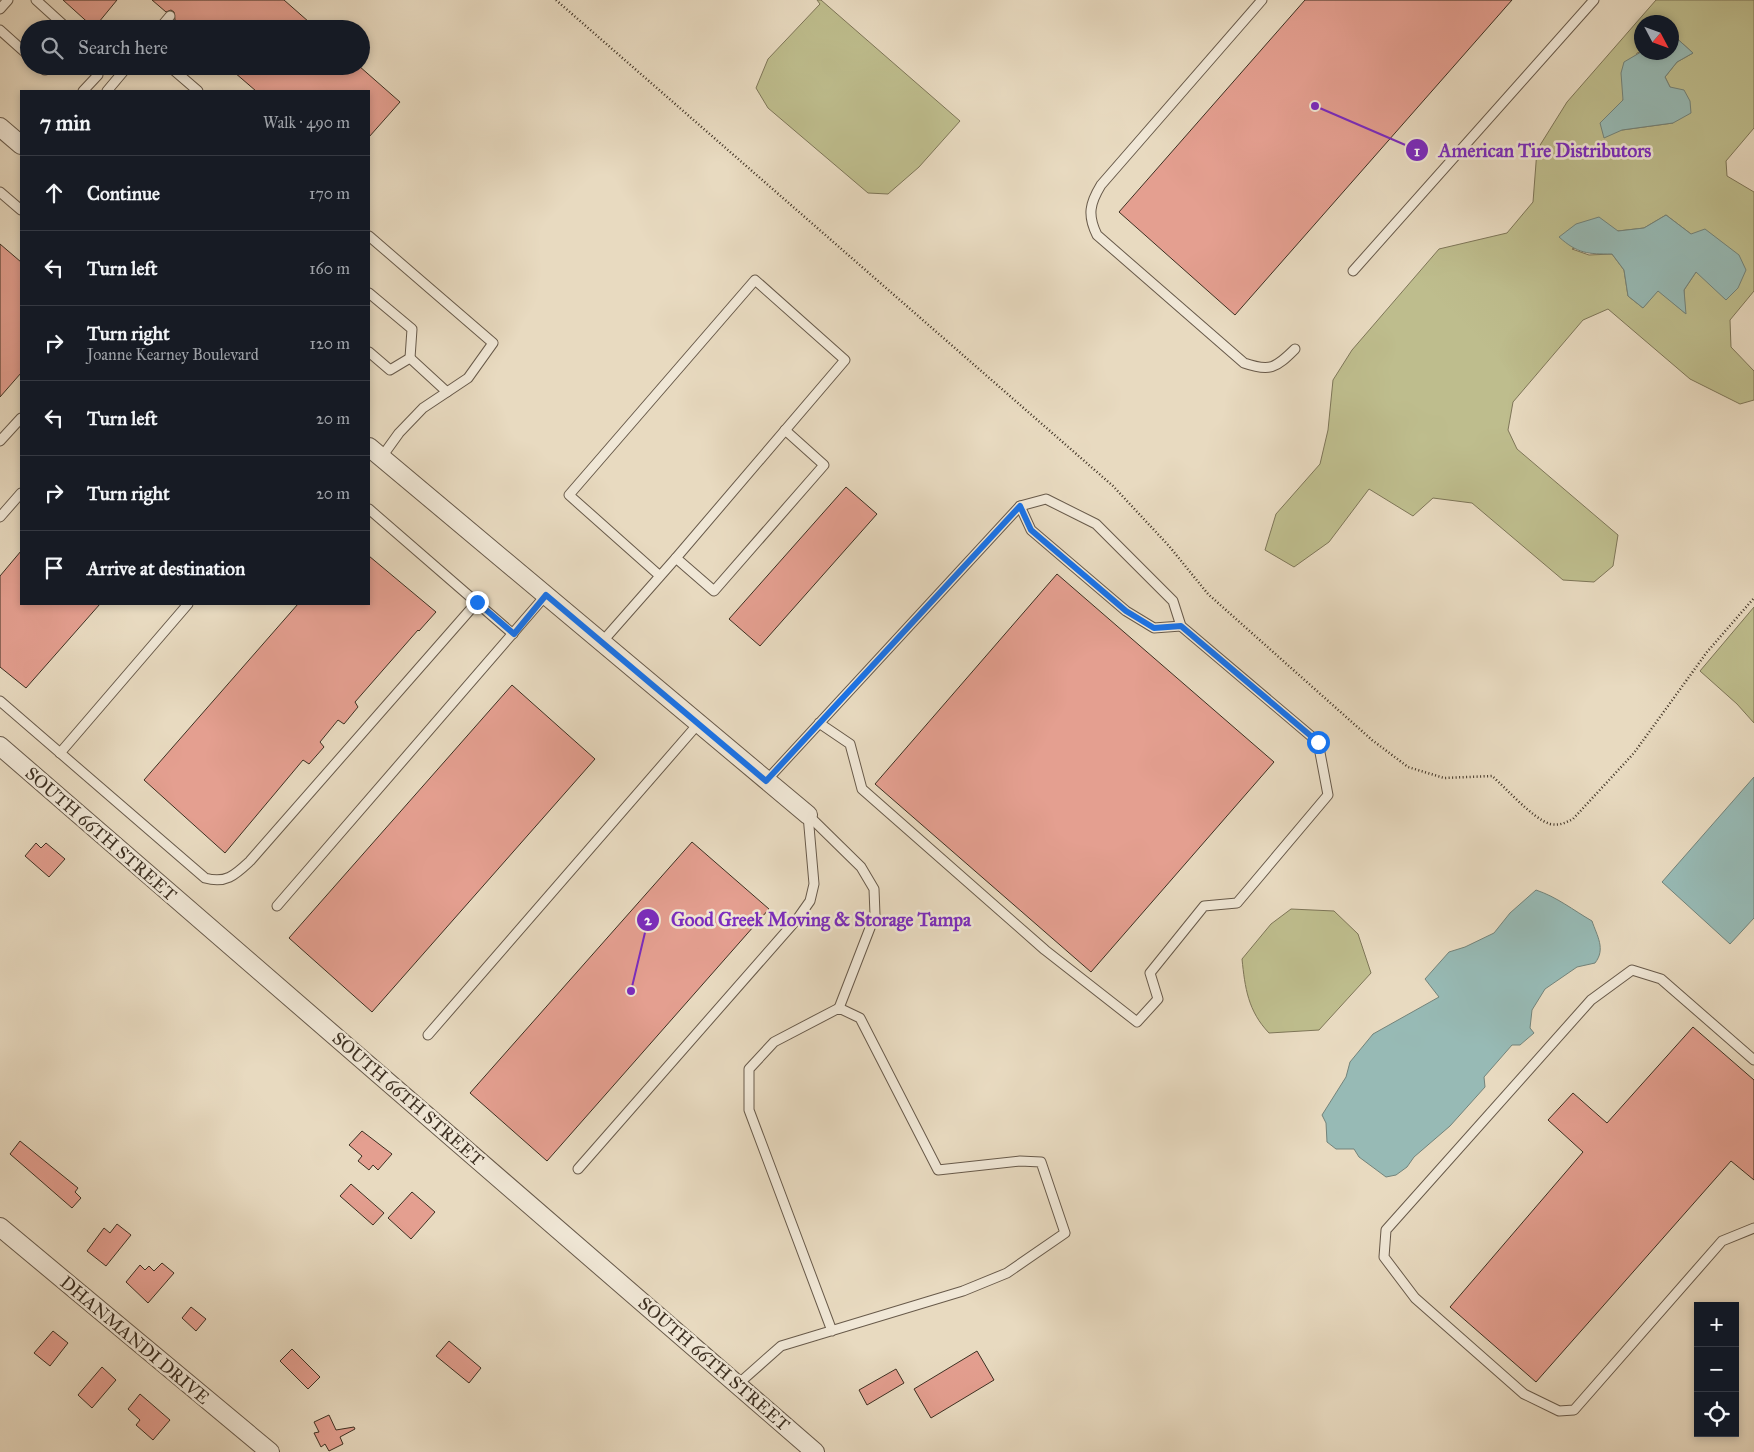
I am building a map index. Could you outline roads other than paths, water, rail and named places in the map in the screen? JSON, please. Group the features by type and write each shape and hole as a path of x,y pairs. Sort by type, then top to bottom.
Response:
{"street":[{"path":"2,133 20,144"},
{"path":"375,452 808,815"},
{"name":"SOUTH 66TH STREET","path":"0,746 815,1452"},
{"name":"DHANMANDI DRIVE","path":"0,1227 270,1452"}],"lane":[{"path":"0,9 8,0"},
{"path":"36,0 58,20"},
{"path":"1262,0 1101,184 1091,201 1090,214 1097,235 1244,363 1262,369 1278,366 1295,349"},
{"path":"1353,271 1594,0"},
{"path":"167,20 170,16"},
{"path":"0,30 20,48"},
{"path":"85,90 98,75"},
{"path":"108,90 120,75"},
{"path":"179,75 197,90"},
{"path":"0,192 20,209"},
{"path":"370,237 493,343 468,378 423,408 399,433 375,452"},
{"path":"602,642 676,558 845,360 755,280 568,495 660,576"},
{"path":"370,294 412,329 410,358"},
{"path":"370,353 390,370 410,358"},
{"path":"410,358 447,392"},
{"path":"0,442 20,419"},
{"path":"676,558 714,591 824,465 785,430"},
{"path":"0,517 20,493"},
{"path":"766,781 819,722 1020,506 1046,499 1096,524 1173,600 1181,626 1318,742 1328,794 1237,903 1204,906 1150,973 1158,999 1137,1022 1045,950 862,789 850,744 819,722"},
{"path":"1020,506 1031,530 1126,611 1154,628 1181,626"},
{"path":"370,509 514,634"},
{"path":"277,906 546,595"},
{"path":"0,701 205,878 218,882 236,875 250,861 477,602"},
{"path":"60,753 187,605"},
{"path":"428,1034 698,724"},
{"path":"808,815 861,867 874,889 875,915 839,1008 774,1042 749,1069 749,1110 832,1331"},
{"path":"578,1168 798,918 810,901 814,884 808,815"},
{"path":"1754,1060 1661,978 1632,970 1591,1000 1386,1230 1384,1257 1415,1298 1524,1394 1559,1411 1574,1410 1722,1240 1754,1228"},
{"path":"738,1385 781,1346 963,1291 1008,1273 1065,1233 1041,1162 1020,1161 938,1170 860,1018 839,1008"}],"water":[{"path":"1679,40 1693,53 1677,62 1665,77 1670,87 1684,90 1690,101 1691,113 1673,123 1622,130 1604,138 1600,123 1623,100 1621,73 1624,62 1634,56 1634,60 1679,60"},
{"path":"1666,215 1691,234 1705,229 1739,255 1746,270 1738,288 1726,300 1696,272 1684,290 1686,314 1658,291 1643,308 1628,296 1624,270 1612,254 1584,252 1572,247 1559,237 1576,224 1599,217 1618,231 1644,228"},
{"path":"1754,777 1754,918 1730,944 1662,882"},
{"path":"1536,890 1558,900 1592,921 1600,948 1600,953 1595,963 1577,967 1545,989 1532,1010 1530,1028 1534,1033 1520,1045 1512,1045 1484,1077 1485,1087 1450,1126 1396,1175 1386,1177 1359,1157 1354,1149 1336,1149 1327,1142 1326,1123 1322,1115 1346,1077 1350,1062 1373,1034 1439,997 1425,979 1449,952 1465,947 1494,933 1510,913"}],"place":[{"name":"American Tire Distributors","path":"1315,106"},
{"name":"Good Greek Moving & Storage Tampa","path":"631,991"}]}
